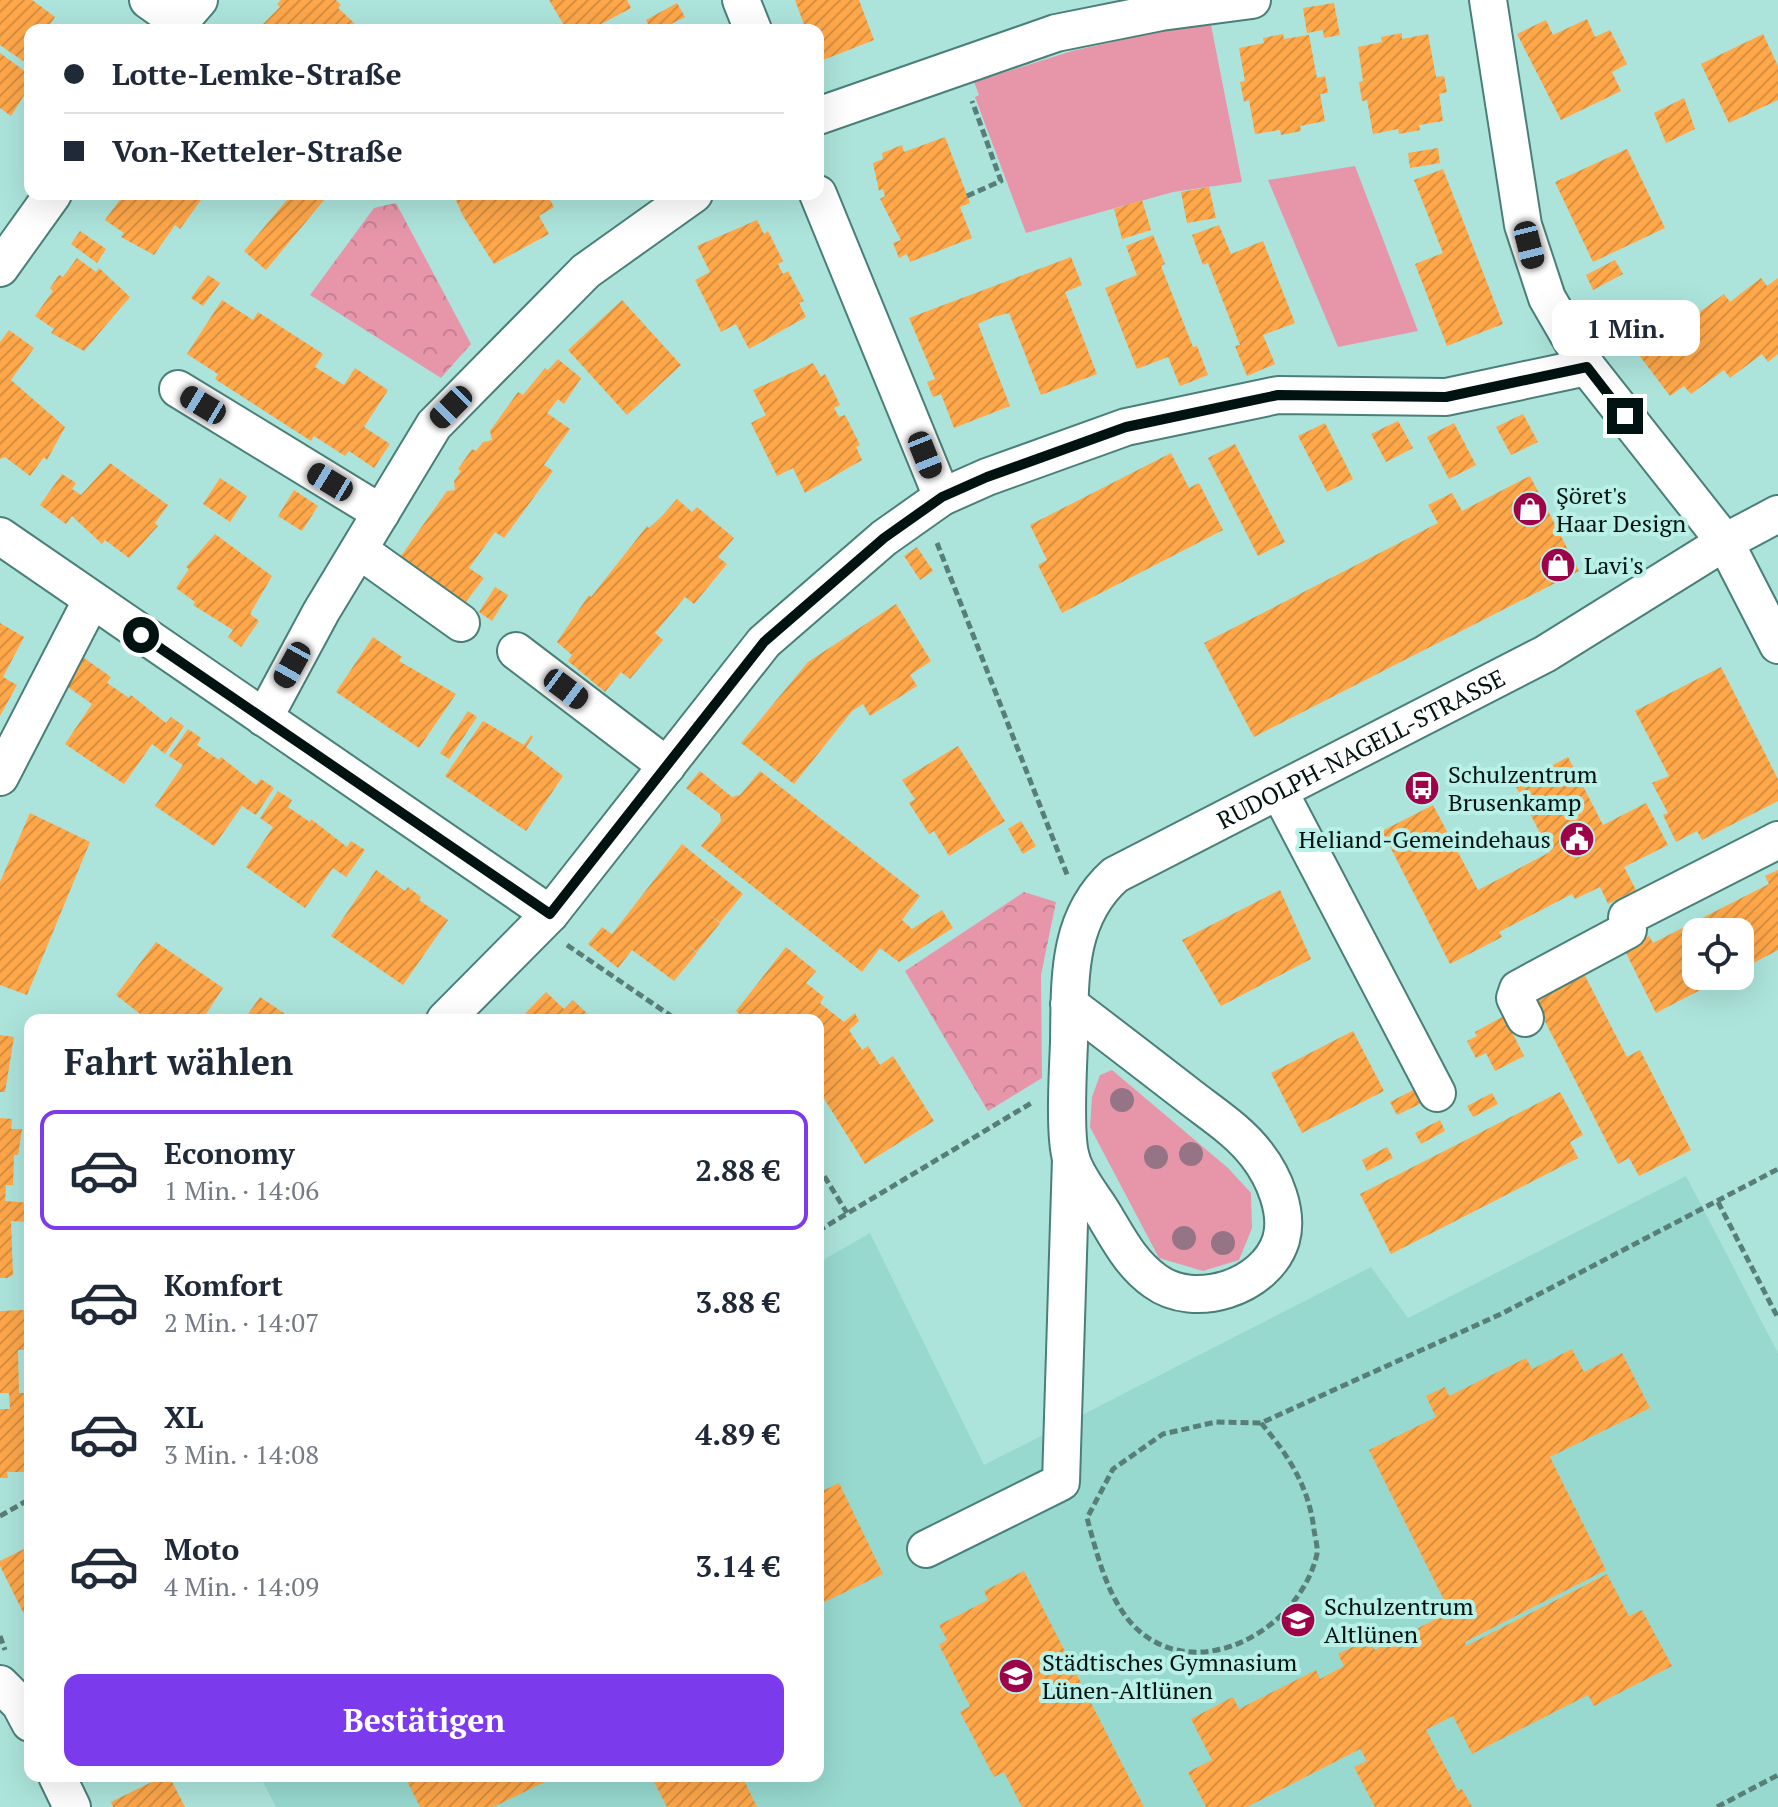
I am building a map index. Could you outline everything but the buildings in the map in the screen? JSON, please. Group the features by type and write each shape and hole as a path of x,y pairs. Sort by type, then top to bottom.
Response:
{"street":[{"path":"148,0 183,17"},
{"path":"741,0 751,24"},
{"path":"824,114 1056,33 1159,6 1252,0"},
{"path":"1488,0 1523,225 1547,298 1587,367 1725,542 1778,645"},
{"path":"0,268 49,200"},
{"path":"264,718 434,425 586,271 686,200"},
{"path":"820,200 933,503"},
{"path":"451,1014 545,920 764,642 884,538 933,503 987,477 1126,427 1278,395 1446,397 1587,367"},
{"path":"178,389 381,513"},
{"name":"RUDOLPH-NAGELL-STRASSE","path":"926,1549 1061,1482 1071,1158 1069,1004 1073,945 1083,915 1097,892 1115,875 1545,654 1725,542 1778,514"},
{"path":"0,536 264,718 545,920"},
{"path":"359,550 461,623"},
{"path":"0,777 91,601"},
{"path":"516,651 667,766"},
{"path":"1279,791 1437,1093"},
{"path":"1525,1018 1515,998 1518,989 1628,930 1627,917 1778,840"},
{"name":"RUDOLPH-NAGELL-STRASSE","path":"1069,1004 1232,1129 1257,1154 1273,1182 1282,1207 1281,1240 1267,1263 1244,1282 1221,1292 1187,1295 1157,1284 1132,1262 1071,1158"},
{"path":"0,1684 24,1712"},
{"path":"60,1782 72,1807"}],"path":[{"path":"959,66 1001,181 967,196"},
{"path":"933,503 1083,915"},
{"path":"545,920 669,1014"},
{"path":"824,1227 1068,1081"},
{"path":"1261,1423 1291,1458 1311,1506 1317,1553 1296,1598 1266,1628 1227,1650 1177,1653 1136,1628 1104,1579 1087,1518 1113,1469 1163,1434 1216,1422 1261,1423 1501,1314 1778,1169"},
{"path":"824,1176 847,1213"},
{"path":"1718,1202 1778,1318"},
{"path":"0,1516 24,1502"},
{"path":"1717,1807 1778,1775"}],"shaded area":[{"name":"Schulzentrum Altlünen","path":"1686,1176 1778,1353 1778,1807 276,1807 263,1782 824,1782 824,1260 870,1233 984,1465 1371,1267 1408,1318"}],"green space":[{"path":"1210,20 1242,182 1173,192 1026,233 975,97 979,95 974,82 1072,51"},
{"path":"1355,166 1418,331 1338,347 1268,180"},
{"path":"396,203 471,344 441,378 310,295 374,208"},
{"path":"1024,892 1056,902 1041,975 1042,1078 988,1111 905,971"},
{"path":"1112,1070 1228,1168 1251,1193 1252,1228 1239,1260 1203,1271 1159,1258 1090,1127 1092,1097 1100,1075"}],"place":[{"name":"Şöret's Haar Design","path":"1530,509"},
{"name":"Lavi's","path":"1558,565"},
{"name":"Schulzentrum Brusenkamp","path":"1422,788"},
{"name":"Heliand-Gemeindehaus","path":"1577,839"},
{"name":"Schulzentrum Altlünen","path":"1298,1620"},
{"name":"Städtisches Gymnasium Lünen-Altlünen","path":"1016,1676"}],"route":[{"path":"141,635 550,914 764,642 884,538 942,497 987,477 1126,427 1278,395 1446,397 1587,367 1625,416"}]}
